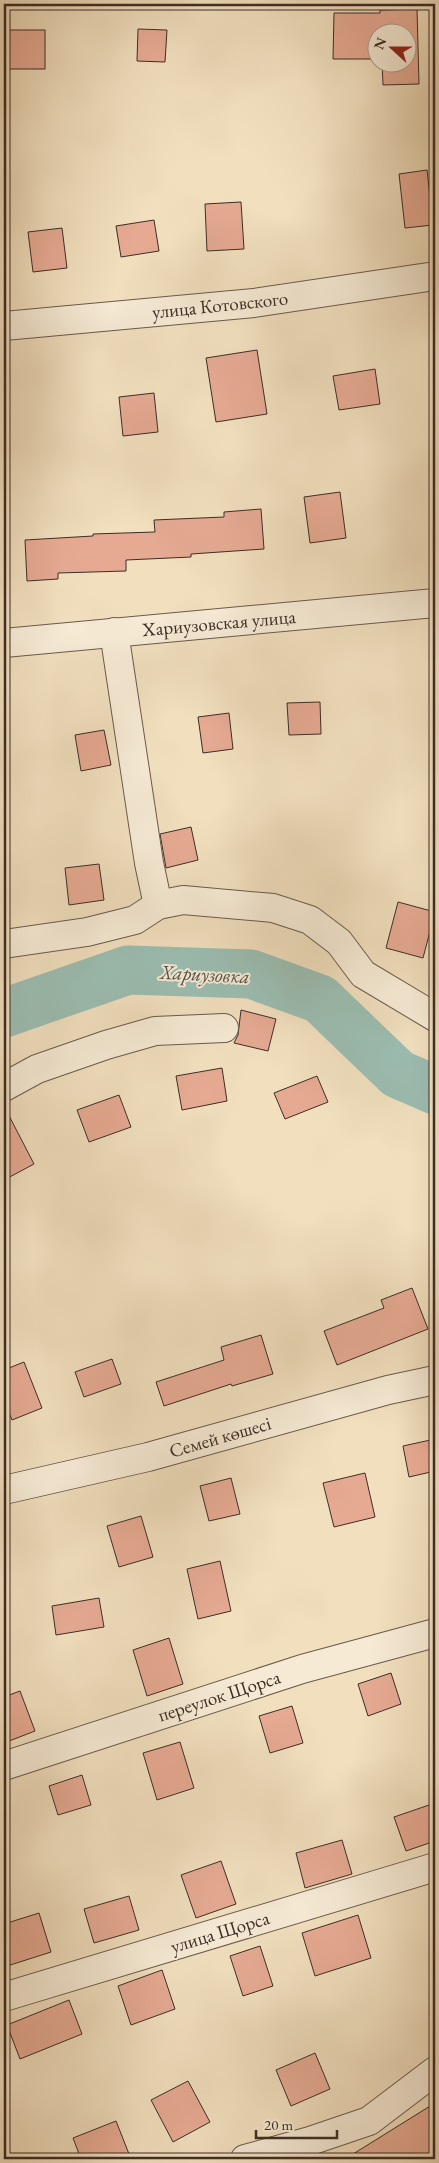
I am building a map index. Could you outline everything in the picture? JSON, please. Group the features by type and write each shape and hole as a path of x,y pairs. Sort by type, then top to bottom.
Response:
{"street":[{"name":"улица Котовского","path":"4,326 254,303 435,276"},
{"name":"Хариузовская улица","path":"4,643 435,603"},
{"path":"114,632 149,863 158,905"},
{"path":"4,944 87,932 125,923 134,920 158,905 183,900 273,908 310,920 339,942 363,974 435,1017"},
{"path":"4,1087 37,1068 155,1031 224,1028"},
{"name":"Семей көшесі","path":"4,1490 148,1456 388,1390 435,1380"},
{"name":"переулок Щорса","path":"4,1766 302,1669 435,1632"},
{"name":"улица Щорса","path":"4,1997 435,1867"},
{"path":"245,2159 310,2141 369,2121 435,2071"}],"building":[{"path":"417,9 419,84 383,85 382,72 416,72 416,22 366,22 366,59 333,59 334,13 380,13 380,10"},
{"path":"138,29 167,30 165,62 137,61"},
{"path":"4,30 45,30 45,69 4,69"},
{"path":"427,170 433,225 405,228 399,174"},
{"path":"241,202 244,249 207,251 205,204"},
{"path":"154,220 159,251 121,257 116,226"},
{"path":"62,228 67,268 33,272 28,232"},
{"path":"257,350 267,414 216,422 206,358"},
{"path":"375,369 380,404 339,410 333,376"},
{"path":"154,393 158,432 123,436 119,397"},
{"path":"340,492 346,538 310,543 304,497"},
{"path":"261,509 264,549 191,554 191,557 126,560 126,571 58,573 58,579 27,581 25,540 93,536 93,534 155,532 154,520 224,517 224,512"},
{"path":"320,702 321,734 289,735 287,703"},
{"path":"229,713 233,749 203,753 198,717"},
{"path":"104,730 111,765 81,771 75,735"},
{"path":"191,827 198,860 166,868 160,834"},
{"path":"99,864 104,900 69,905 65,868"},
{"path":"398,902 435,912 423,958 386,948"},
{"path":"241,1010 276,1019 268,1051 234,1043 238,1035"},
{"path":"222,1068 227,1101 182,1110 176,1076"},
{"path":"317,1076 328,1102 285,1119 274,1093"},
{"path":"119,1095 131,1127 89,1142 77,1110"},
{"path":"4,1106 34,1164 4,1180"},
{"path":"412,1288 428,1329 337,1365 324,1331 384,1308 381,1300"},
{"path":"261,1335 273,1374 232,1386 231,1384 164,1406 156,1382 224,1360 221,1347"},
{"path":"112,1359 121,1384 84,1397 75,1372"},
{"path":"24,1362 42,1408 12,1420 4,1400 4,1370"},
{"path":"435,1439 435,1471 409,1477 403,1446"},
{"path":"365,1473 375,1517 334,1527 323,1483"},
{"path":"231,1478 240,1514 209,1521 200,1486"},
{"path":"141,1516 153,1557 119,1567 107,1526"},
{"path":"220,1561 231,1611 198,1619 187,1569"},
{"path":"99,1598 104,1627 56,1635 52,1606"},
{"path":"169,1638 183,1684 147,1696 133,1650"},
{"path":"391,1673 401,1704 368,1716 358,1684"},
{"path":"20,1691 35,1731 4,1743 4,1697"},
{"path":"292,1706 303,1743 270,1753 259,1716"},
{"path":"180,1742 194,1788 157,1800 143,1753"},
{"path":"82,1775 91,1805 58,1815 49,1786"},
{"path":"435,1803 435,1841 406,1851 394,1817"},
{"path":"342,1840 352,1874 305,1888 296,1853"},
{"path":"221,1861 236,1904 196,1918 181,1875"},
{"path":"129,1896 139,1930 94,1943 84,1909"},
{"path":"39,1913 51,1952 4,1967 4,1924"},
{"path":"358,1915 371,1958 315,1976 302,1933"},
{"path":"260,1946 273,1986 243,1996 230,1956"},
{"path":"162,1970 175,2009 131,2025 118,1986"},
{"path":"69,2000 82,2034 20,2059 7,2025"},
{"path":"315,2053 330,2089 291,2106 276,2070"},
{"path":"188,2081 210,2122 173,2142 151,2100"},
{"path":"435,2103 435,2159 345,2159"},
{"path":"116,2121 131,2159 81,2159 73,2138"}],"waterway":[{"name":"Хариузовка","path":"4,1013 128,970 251,974 320,999 398,1074 435,1090"}]}
